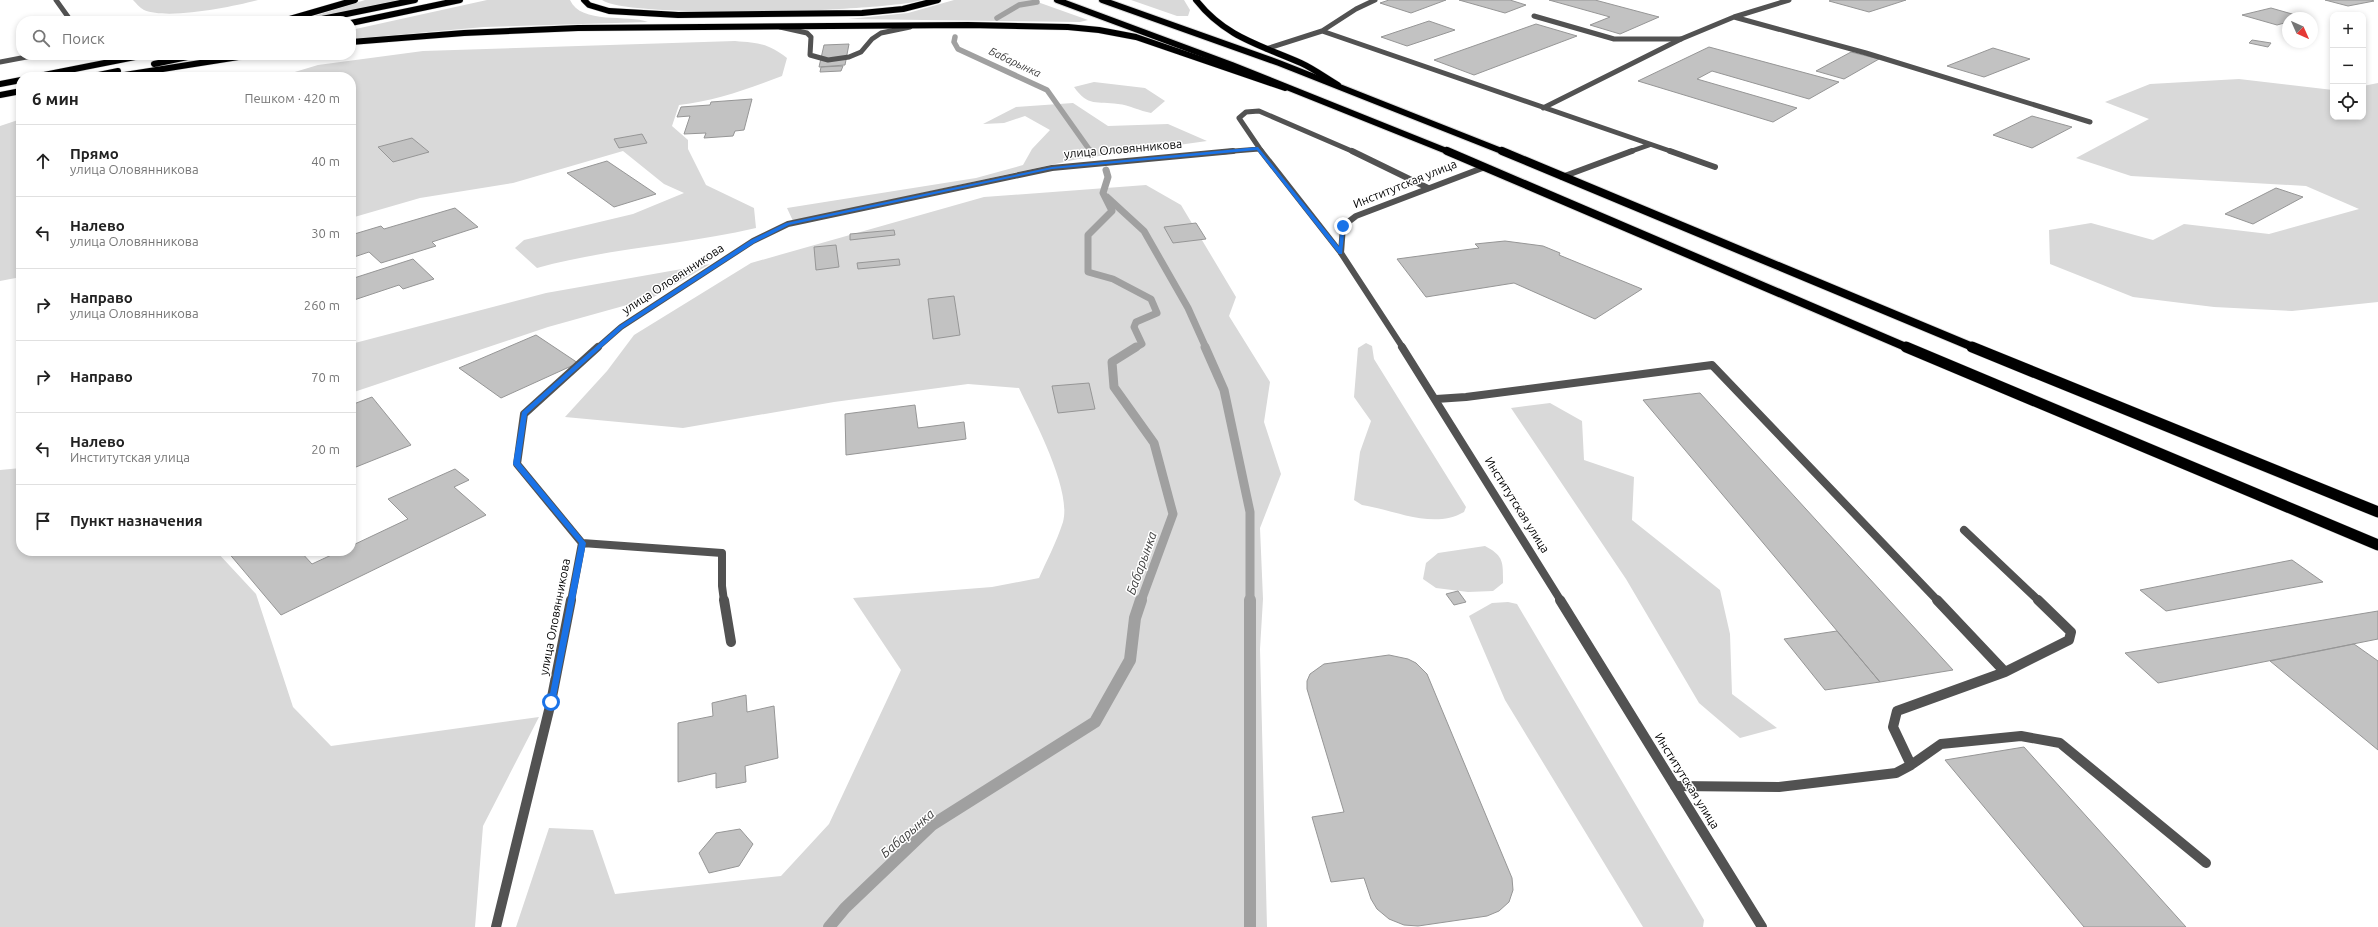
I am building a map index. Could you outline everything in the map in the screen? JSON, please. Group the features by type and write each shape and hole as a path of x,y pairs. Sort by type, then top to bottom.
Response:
{"highway":[{"path":"1057,0 1196,49 1317,96 1854,326 2378,545"},
{"path":"1102,0 1220,41 1340,86 1872,306 2378,512"}],"main road":[{"path":"300,16 355,0"},
{"path":"337,16 415,0"},
{"path":"356,22 460,0"},
{"path":"584,0 589,5 609,11 678,15 862,13 903,9 938,0"},
{"path":"1196,0 1202,10 1220,27 1232,35 1302,64 1340,86"},
{"path":"356,42 492,30 928,25 1064,27 1117,33 1171,47 1262,82 1317,96"},
{"path":"56,72 110,60"},
{"path":"58,72 120,60"},
{"path":"114,72 172,60"},
{"path":"144,72 219,60"},
{"path":"0,84 16,81"},
{"path":"0,95 16,92"}],"street":[{"path":"56,0 67,16"},
{"path":"1266,50 1322,31 1356,9 1375,0"},
{"path":"1543,108 1681,39 1734,17 1789,0"},
{"path":"1534,16 1614,39 1681,39"},
{"path":"1734,17 1866,53 2090,122"},
{"path":"777,27 807,34 812,37 810,55 833,59 856,55 862,51 871,38 880,33 928,25"},
{"path":"1322,31 1715,167"},
{"path":"0,62 16,59"},
{"path":"1341,253 1258,149 1240,118 1246,112 1260,111 1326,139 1428,188"},
{"path":"1562,177 1649,145"},
{"name":"улица Оловянникова","path":"496,927 551,702 582,543 516,464 524,414 621,327 753,242 788,224 1052,168 1258,149"},
{"name":"Институтская улица","path":"1484,167 1356,216 1343,226 1341,253 1436,399 1762,927"},
{"path":"1436,399 1466,397 1712,365 2005,672"},
{"path":"1911,764 1893,727 1897,711 1917,700 1986,682 2069,640 2071,632 1964,530"},
{"path":"582,543 722,553 722,586 731,642"},
{"path":"1675,786 1779,787 1896,773 1941,744 2021,736 2060,743 2206,863"}],"shaded area":[{"path":"133,0 258,0 217,9 168,14 144,10"},
{"path":"365,0 399,0 322,16 314,16"},
{"path":"487,0 570,0 576,8 584,13 594,16 648,22 484,27 356,39 356,29"},
{"path":"602,0 922,0 860,8 758,12 705,12 658,10 622,6"},
{"path":"954,0 1032,0 1088,20 1080,22 848,19 908,13"},
{"path":"1131,0 1184,0 1190,10 1188,16 1177,16"},
{"path":"735,41 750,42 774,49 787,58 782,76 744,90 706,101 679,105 672,126 688,140 688,149 706,185 754,208 756,228 702,239 591,256 537,268 515,248 524,240 633,214 684,193 664,184 623,151 513,183 420,198 356,217 356,72 295,72 318,65 423,51"},
{"path":"2239,79 2330,90 2330,120 2366,120 2366,85 2378,83 2378,302 2292,311 2214,307 2133,297 2050,264 2049,230 2091,223 2153,240 2184,224 2269,234 2359,209 2306,186 2131,176 2076,158 2149,119 2105,102 2150,84"},
{"path":"1094,82 1145,88 1165,101 1151,113 1122,105 1093,102 1084,98 1074,87"},
{"path":"1073,103 1108,126 1168,124 1207,141 1078,159 793,221 787,208 976,178 1023,165 1032,149 1050,130 1025,116 1004,123 983,124 1016,107"},
{"path":"16,121 16,278 0,281 0,126"},
{"path":"1146,185 1181,205 1236,297 1229,316 1270,382 1264,422 1281,474 1260,528 1263,599 1260,649 1267,927 516,927 549,828 593,830 615,894 781,876 829,824 901,670 853,598 992,587 1039,578 1063,522 1064,508 1062,491 1057,473 1050,454 1019,388 968,384 834,402 683,428 565,417 607,371 634,335 751,263 984,197"},
{"path":"710,264 652,298 548,327 356,391 356,343 546,293"},
{"path":"1366,343 1372,346 1374,359 1466,507 1464,512 1452,517 1427,519 1362,505 1354,500 1360,452 1371,421 1354,397 1358,348"},
{"path":"1550,403 1582,421 1584,460 1634,477 1632,520 1720,590 1730,634 1732,694 1777,728 1740,738 1699,703 1626,579 1511,408"},
{"path":"16,468 16,556 221,556 256,594 293,707 331,746 539,717 483,826 475,927 0,927 0,470"},
{"path":"1485,546 1496,553 1499,557 1503,570 1503,583 1493,591 1468,592 1436,588 1423,579 1426,563 1438,553"},
{"path":"1508,602 1517,604 1704,920 1703,927 1643,927 1505,700 1469,616 1492,603"}],"building":[{"path":"1389,0 1446,0 1411,13 1380,3"},
{"path":"1459,0 1510,0 1526,5 1505,13"},
{"path":"1549,0 1595,0 1659,17 1620,34 1590,25 1610,17"},
{"path":"1831,0 1906,0 1869,12 1829,1"},
{"path":"2325,0 2371,0 2374,1 2348,6"},
{"path":"2271,8 2285,12 2282,12 2282,24 2277,25 2242,15"},
{"path":"1429,21 1455,30 1407,46 1381,37"},
{"path":"1536,24 1577,36 1474,75 1434,60"},
{"path":"2252,40 2271,43 2268,47 2249,43"},
{"path":"849,44 845,65 819,67 824,45"},
{"path":"1709,47 1839,82 1809,99 1712,71 1697,79 1797,108 1773,122 1638,81"},
{"path":"1993,48 2030,59 1984,77 1947,66"},
{"path":"1851,52 1879,59 1844,79 1816,71"},
{"path":"843,66 841,71 820,72 821,67"},
{"path":"752,99 744,130 735,131 733,136 704,138 706,133 684,134 690,116 677,117 681,107 710,105 711,102"},
{"path":"2032,116 2072,127 2032,148 1993,135"},
{"path":"642,134 647,143 619,148 614,139"},
{"path":"412,138 429,152 393,162 378,147"},
{"path":"607,161 656,194 614,207 567,173"},
{"path":"2276,188 2303,197 2253,224 2225,214"},
{"path":"455,208 478,227 432,242 436,246 381,263 369,252 356,256 356,234 381,226 384,229"},
{"path":"1196,223 1206,239 1173,243 1164,227"},
{"path":"894,230 895,235 850,240 850,234"},
{"path":"1505,241 1543,246 1560,253 1559,255 1642,289 1595,319 1514,283 1426,297 1397,259 1479,248 1475,244"},
{"path":"836,245 839,267 816,270 814,247"},
{"path":"413,259 434,279 403,289 399,285 356,299 356,277"},
{"path":"899,259 900,265 858,269 857,263"},
{"path":"954,296 960,335 933,339 928,299"},
{"path":"536,335 578,363 501,398 459,368"},
{"path":"1089,383 1095,409 1058,413 1052,386"},
{"path":"1700,393 1953,670 1880,682 1643,400"},
{"path":"372,397 411,445 356,467 356,403"},
{"path":"915,405 918,428 964,422 966,439 846,455 845,414"},
{"path":"455,469 469,480 454,487 486,515 281,615 231,556 305,556 312,564 329,556 356,556 356,544 408,519 388,499"},
{"path":"2292,560 2323,582 2166,611 2140,590"},
{"path":"1458,591 1466,602 1454,605 1446,594"},
{"path":"2378,611 2378,639 2158,683 2125,653"},
{"path":"1837,631 1880,682 1825,690 1784,639"},
{"path":"2354,644 2378,661 2378,750 2270,661"},
{"path":"1389,655 1408,659 1416,663 1427,674 1512,878 1513,890 1509,902 1499,911 1487,916 1418,926 1404,925 1389,919 1377,909 1371,899 1364,878 1331,882 1312,817 1344,812 1307,689 1307,681 1310,674 1324,664"},
{"path":"746,695 747,712 774,706 778,758 745,766 746,782 716,788 716,773 678,782 678,723 713,716 712,703"},
{"path":"2024,747 2186,927 2084,927 1945,760"},
{"path":"740,829 753,844 739,866 709,873 699,853 716,833"}],"waterway":[{"name":"Бабарынка","path":"997,18 1019,5 1037,2"},
{"name":"Бабарынка","path":"955,37 954,42 958,49 1047,90 1091,152"},
{"name":"Бабарынка","path":"1106,170 1108,177 1103,193 1112,211 1088,235 1088,272 1113,279 1151,299 1157,313 1136,322 1134,327 1142,344 1135,348"},
{"path":"1107,197 1144,231 1188,308 1206,348"},
{"name":"Бабарынка","path":"1136,347 1112,362 1114,387 1154,443 1173,514 1141,601"},
{"path":"1205,347 1224,390 1250,512 1250,927"},
{"name":"Бабарынка","path":"829,927 845,908 932,825 1095,722 1130,660 1135,618 1141,600"}],"route":[{"path":"551,702 582,543 516,464 524,414 621,327 753,242 788,224 1052,168 1258,149 1341,253 1343,226"}]}
